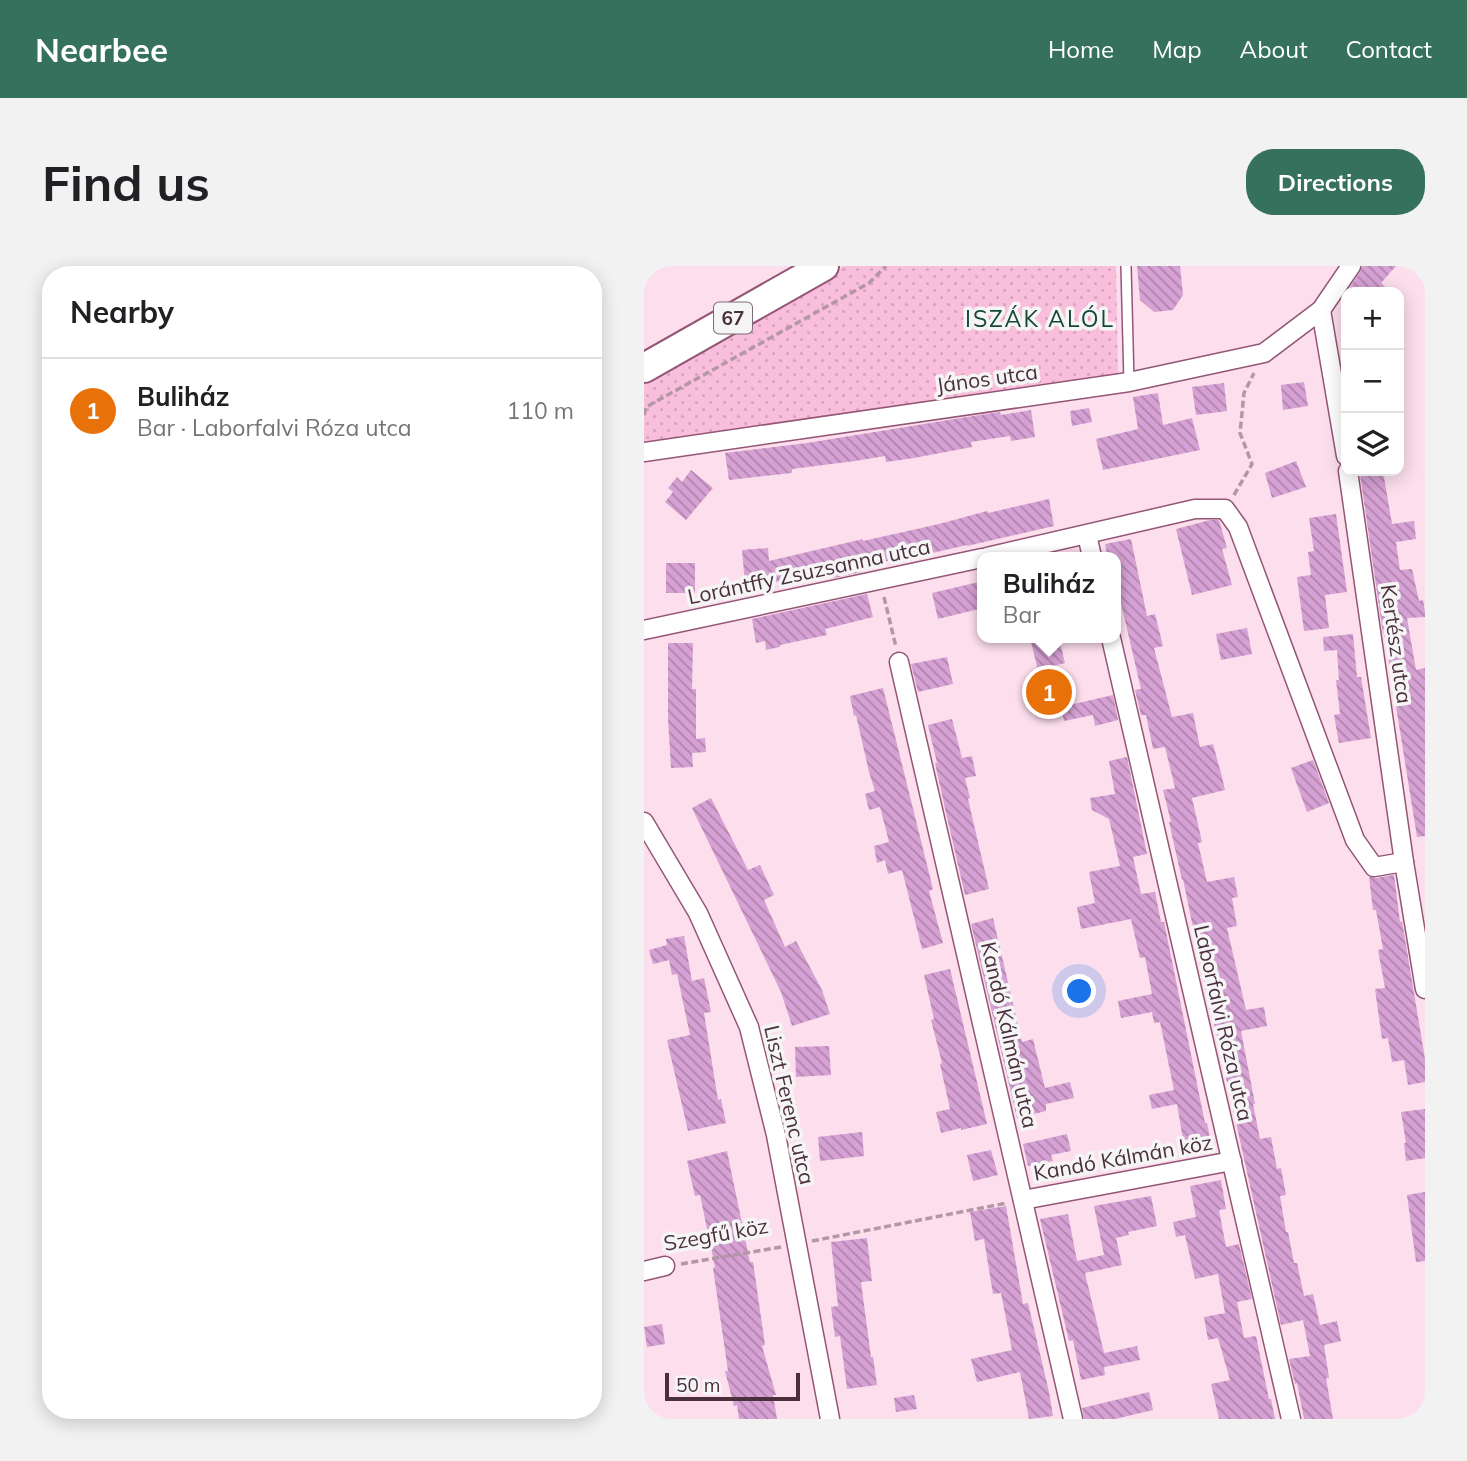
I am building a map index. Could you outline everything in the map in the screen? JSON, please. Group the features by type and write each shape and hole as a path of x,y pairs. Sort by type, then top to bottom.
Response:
{"main road":[{"name":"67","path":"644,368 824,266"}],"street":[{"name":"János utca","path":"644,452 1129,382 1264,353 1321,310 1351,266"},
{"path":"1321,310 1341,427"},
{"name":"Kertész utca","path":"1349,476 1425,989"},
{"name":"Lorántffy Zsuzsanna utca","path":"1011,552 1195,509 1225,509"},
{"path":"1225,509 1238,527 1354,840 1374,867 1404,862"},
{"path":"1087,535 1091,552"},
{"name":"Lorántffy Zsuzsanna utca","path":"644,631 977,560"},
{"name":"Laborfalvi Róza utca","path":"1112,643 1291,1419"},
{"name":"Kandó Kálmán utca","path":"899,662 1073,1419"},
{"name":"Liszt Ferenc utca","path":"644,822 698,913 750,1027 776,1135 830,1419"},
{"name":"Kandó Kálmán köz","path":"1023,1200 1232,1161"},
{"name":"Szegfű köz","path":"644,1271 665,1266"}],"lane":[{"path":"1126,266 1129,382"}],"path":[{"path":"644,415 646,407 869,283 886,266"},
{"path":"1225,509 1252,464 1240,433 1244,393 1264,353"},
{"path":"880,581 899,662"},
{"name":"Szegfű köz","path":"665,1266 796,1244 1023,1200"}],"shaded area":[{"path":"843,266 1116,266 1118,375 644,445 644,385 748,327"}],"building":[{"path":"1137,266 1180,266 1183,295 1173,310 1154,312 1140,300"},
{"path":"1362,266 1396,266 1381,283 1385,287 1350,287"},
{"path":"1304,382 1308,406 1283,410 1281,385"},
{"path":"1224,383 1227,411 1196,415 1192,387"},
{"path":"1158,393 1163,425 1192,418 1200,450 1103,470 1096,439 1138,429 1133,397"},
{"path":"1089,408 1092,422 1072,426 1070,411"},
{"path":"1031,410 1035,437 1011,441 1010,436 971,442 972,447 914,458 886,462 885,456 792,469 792,473 729,480 725,453 807,443 1000,412 1001,415"},
{"path":"1296,461 1306,487 1272,498 1265,473"},
{"path":"691,470 713,488 686,520 665,502 673,492 668,488 677,477 682,482"},
{"path":"1360,476 1384,476 1392,524 1414,521 1416,539 1396,542 1400,570 1412,569 1419,601 1423,600 1425,612 1425,617 1407,618 1416,670 1425,668 1425,836 1417,837"},
{"path":"1049,499 1054,526 861,567 862,572 833,578 832,573 785,584 785,581 745,584 742,550 768,548 769,561"},
{"path":"1336,514 1347,592 1325,595 1329,628 1304,631 1297,577 1311,575 1308,552 1314,551 1309,518"},
{"path":"1219,520 1227,548 1222,549 1232,585 1192,595 1176,529"},
{"path":"1131,539 1147,616 1155,614 1163,646 1154,648 1172,717 1193,713 1200,747 1213,744 1225,790 1192,798 1202,842 1198,843 1207,882 1234,877 1238,897 1232,898 1237,926 1227,928 1246,1010 1264,1007 1267,1026 1241,1031 1253,1104 1260,1139 1271,1137 1277,1169 1281,1168 1286,1195 1280,1196 1286,1232 1294,1263 1297,1263 1304,1296 1313,1294 1320,1325 1337,1321 1341,1341 1324,1345 1333,1419 1304,1419 1289,1359 1310,1356 1303,1320 1281,1325 1169,822 1163,790 1175,788 1165,747 1153,749 1146,715 1141,715 1135,690 1141,689 1121,603 1121,552 1107,552 1105,544"},
{"path":"666,563 695,563 695,593 666,593"},
{"path":"977,582 977,609 938,619 932,593"},
{"path":"867,594 873,617 825,629 827,635 780,647 766,650 765,641 756,643 752,619"},
{"path":"1247,628 1252,654 1221,660 1216,634"},
{"path":"1353,634 1357,677 1361,677 1371,738 1339,743 1334,715 1340,714 1336,680 1339,680 1337,650 1324,651 1323,637"},
{"path":"668,643 693,643 692,689 696,689 696,739 705,738 706,752 692,753 693,767 671,768"},
{"path":"1031,643 1060,643 1065,663 1038,670"},
{"path":"947,657 953,684 918,692 911,664"},
{"path":"883,688 933,889 929,891 943,943 922,949 902,870 888,874 885,860 877,863 874,846 889,842 880,807 869,810 865,794 875,791 850,696"},
{"path":"1113,695 1118,720 1095,726 1093,715 1064,721 1061,707"},
{"path":"952,719 962,758 972,756 976,776 965,778 989,889 965,895 928,725"},
{"path":"1127,757 1147,854 1133,857 1141,894 1155,892 1161,922 1164,922 1213,1152 1186,1157 1177,1104 1152,1109 1149,1095 1174,1090 1160,1022 1154,1023 1152,1012 1121,1018 1118,1001 1152,994 1145,957 1140,958 1131,919 1081,929 1077,907 1095,903 1089,872 1120,866 1109,819 1092,810 1090,798 1115,794 1109,761"},
{"path":"1313,760 1329,803 1307,812 1291,768"},
{"path":"711,798 748,870 760,865 774,895 764,900 785,947 796,941 822,990 830,1014 792,1026 781,992 692,808"},
{"path":"1394,875 1425,1059 1425,1082 1408,1085 1404,1060 1392,1062 1388,1038 1382,1039 1375,989 1385,988 1378,950 1383,949 1376,910 1373,910 1369,877"},
{"path":"993,918 1022,1042 1033,1039 1045,1088 1070,1082 1074,1098 1046,1104 1046,1111 1017,1118 971,924"},
{"path":"684,936 692,981 704,978 711,1012 704,1013 718,1100 721,1099 726,1123 688,1131 667,1040 690,1035 677,974 672,975 669,960 653,964 649,950 667,945 666,939"},
{"path":"950,969 987,1124 941,1133 936,1112 950,1109 924,975"},
{"path":"829,1046 831,1075 796,1077 795,1047"},
{"path":"1425,1109 1425,1158 1406,1161 1401,1112"},
{"path":"862,1132 864,1156 820,1161 818,1137"},
{"path":"1067,1134 1071,1151 1051,1155 1053,1161 1028,1166 1023,1144"},
{"path":"991,1150 998,1175 973,1181 967,1155"},
{"path":"727,1151 750,1262 753,1262 765,1345 762,1346 776,1395 773,1395 777,1419 739,1419 725,1371 728,1371 713,1268 715,1267 700,1195 695,1196 687,1161"},
{"path":"1221,1180 1226,1209 1219,1210 1226,1247 1239,1244 1252,1299 1237,1302 1244,1338 1256,1336 1275,1419 1219,1419 1211,1384 1230,1380 1218,1338 1208,1340 1204,1317 1225,1313 1218,1274 1195,1279 1185,1235 1176,1237 1173,1222 1196,1217 1190,1186"},
{"path":"1425,1192 1425,1261 1416,1262 1407,1195"},
{"path":"1151,1196 1157,1226 1128,1232 1129,1235 1116,1238 1122,1265 1085,1273 1104,1353 1137,1346 1140,1360 1104,1367 1105,1375 1081,1380 1073,1340 1069,1341 1040,1219 1068,1214 1077,1261 1104,1255 1094,1206"},
{"path":"1006,1206 1023,1304 1028,1303 1053,1416 1029,1419 1020,1372 977,1382 971,1359 1012,1350 1001,1293 993,1294 984,1239 975,1241 970,1212"},
{"path":"867,1238 872,1281 861,1282 877,1385 847,1389 840,1336 835,1337 831,1307 838,1306 831,1242"},
{"path":"662,1324 665,1344 647,1347 644,1327"},
{"path":"1149,1392 1153,1410 1115,1419 1084,1419 1082,1408"},
{"path":"914,1395 917,1409 896,1412 894,1398"}],"place":[{"name":"Buliház","path":"1049,692"}],"district":[{"name":"ISZÁK ALÓL","path":"1040,319"}]}
